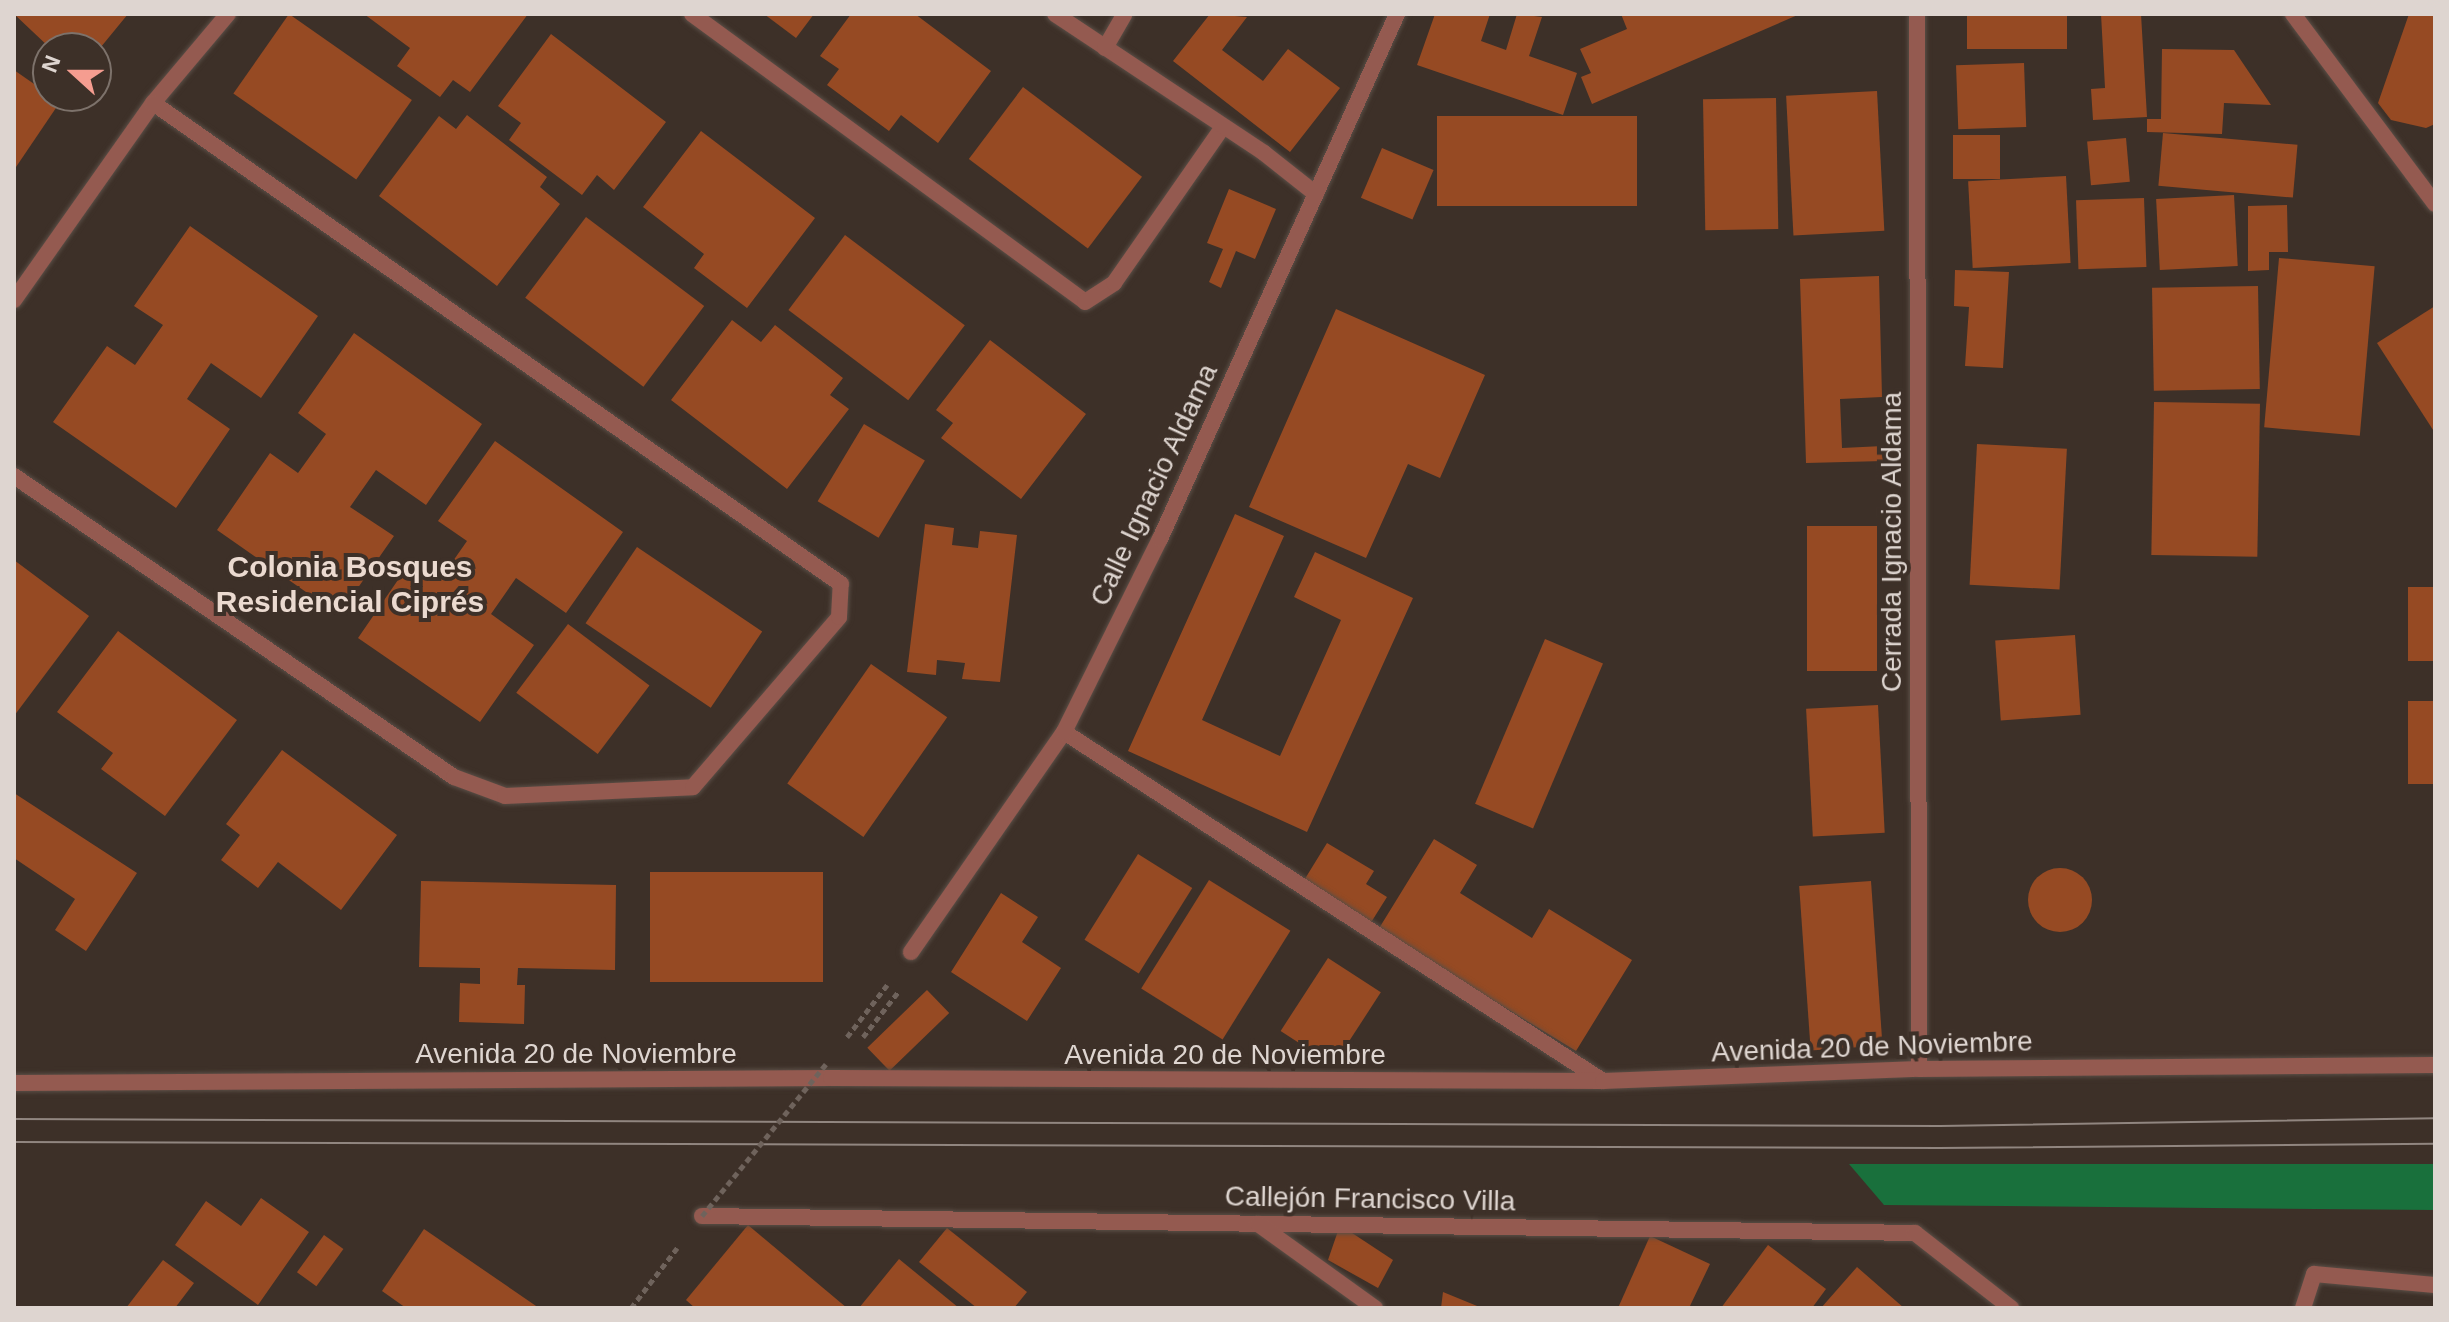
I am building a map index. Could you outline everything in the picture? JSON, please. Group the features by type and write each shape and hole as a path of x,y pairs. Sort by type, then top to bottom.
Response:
{"street":[{"path":"14,300 153,103 228,14"},
{"path":"692,14 1085,302 1114,283 1222,128"},
{"path":"1055,14 1316,194"},
{"path":"1105,48 1125,14"},
{"name":"Calle Ignacio Aldama","path":"911,952 1064,732 1160,539 1397,14"},
{"name":"Cerrada Ignacio Aldama","path":"1917,14 1919,1069"},
{"path":"2293,14 2435,204"},
{"path":"14,476 454,777 505,796 693,787 839,617 841,584 153,103"},
{"path":"1064,732 1603,1081"},
{"name":"Avenida 20 de Noviembre","path":"14,1083 831,1078 1603,1081 1919,1069 2435,1065"},
{"name":"Callejón Francisco Villa","path":"697,1221 1258,1224 1915,1233 2011,1308"},
{"path":"1258,1224 1375,1308"},
{"path":"2303,1308 2314,1274 2435,1285"}],"path":[{"path":"845,1039 911,952"},
{"path":"831,1078 904,984 911,952"},
{"path":"697,1221 836,1052"},
{"path":"631,1308 684,1239"}],"green space":[{"path":"1849,1164 2435,1164 2435,1210 1884,1205"}],"building":[{"path":"14,14 128,14 112,34 33,32"},
{"path":"289,14 412,100 356,179 233,93"},
{"path":"364,14 528,14 470,92 453,80 440,97 397,66 410,48"},
{"path":"764,14 814,14 796,38"},
{"path":"851,14 915,14 991,71 938,143 901,115 889,131 827,85 839,69 820,56"},
{"path":"1210,14 1247,17 1222,50 1263,81 1288,49 1340,88 1290,152 1173,61"},
{"path":"1435,14 1490,14 1481,41 1506,50 1517,14 1542,17 1529,56 1577,73 1563,115 1417,65"},
{"path":"1621,14 1800,14 1592,104 1581,77 1591,73 1580,49 1627,29"},
{"path":"1967,14 2067,14 2067,49 1967,49"},
{"path":"2101,14 2141,14 2147,117 2093,120 2091,89 2105,88"},
{"path":"2409,14 2435,14 2435,124 2426,128 2391,120 2378,103"},
{"path":"551,34 666,122 614,190 597,175 582,195 509,140 521,123 498,106"},
{"path":"2162,49 2234,50 2271,105 2224,103 2222,134 2147,132 2147,119 2161,119"},
{"path":"2024,63 2026,127 1958,129 1956,65"},
{"path":"14,70 32,83 32,112 53,112 14,170"},
{"path":"1023,87 1142,177 1088,249 969,159"},
{"path":"1877,91 1884,231 1793,236 1786,96"},
{"path":"1776,98 1778,229 1705,230 1703,99"},
{"path":"467,115 547,177 540,187 560,204 497,286 379,196 439,116 456,129"},
{"path":"1437,116 1637,116 1637,206 1437,206"},
{"path":"701,131 815,218 747,308 694,268 704,254 643,207"},
{"path":"2163,133 2297,145 2293,198 2158,186"},
{"path":"1953,135 2000,135 2000,179 1953,179"},
{"path":"2126,138 2130,182 2091,185 2087,141"},
{"path":"1382,148 1434,170 1412,220 1361,198"},
{"path":"2066,176 2071,263 1973,268 1968,181"},
{"path":"1229,189 1276,209 1255,259 1236,251 1221,288 1209,282 1223,249 1207,243"},
{"path":"2234,195 2238,266 2160,270 2156,199"},
{"path":"2144,198 2146,267 2078,269 2076,200"},
{"path":"2287,205 2288,252 2269,252 2269,270 2248,271 2248,206"},
{"path":"586,217 704,306 643,387 525,298"},
{"path":"190,226 318,316 261,398 211,363 187,399 230,429 176,508 53,422 107,346 135,365 163,325 134,306"},
{"path":"845,235 965,325 908,400 788,310"},
{"path":"2279,258 2375,266 2360,436 2264,427"},
{"path":"1955,270 2009,272 2003,368 1965,366 1969,307 1954,306"},
{"path":"1879,276 1882,397 1840,399 1842,448 1883,446 1884,461 1806,463 1800,279"},
{"path":"2258,286 2260,389 2154,391 2152,288"},
{"path":"2435,306 2435,433 2377,343"},
{"path":"1336,309 1485,375 1440,478 1408,464 1366,558 1249,507"},
{"path":"732,320 761,342 775,325 843,378 830,395 849,409 787,489 671,400"},
{"path":"354,333 482,424 426,505 376,470 350,507 394,536 339,615 217,530 270,453 298,473 326,434 298,413"},
{"path":"990,340 1086,414 1021,499 941,438 953,423 936,410"},
{"path":"2154,402 2260,404 2257,557 2151,555"},
{"path":"864,424 925,461 879,538 818,501"},
{"path":"495,441 623,532 566,613 516,578 491,614 534,645 480,722 358,638 411,561 439,581 467,541 438,521"},
{"path":"1977,444 2067,449 2059,590 1970,585"},
{"path":"1235,514 1284,536 1202,720 1280,756 1341,620 1294,597 1315,552 1413,598 1307,832 1128,751"},
{"path":"925,524 954,528 952,545 978,548 980,531 1017,535 1000,682 962,679 965,663 937,660 936,675 907,672"},
{"path":"1807,526 1877,526 1877,671 1807,671"},
{"path":"637,547 762,631 711,708 586,623"},
{"path":"14,560 89,616 14,716"},
{"path":"2408,587 2435,587 2435,661 2408,661"},
{"path":"568,624 649,685 598,754 516,693"},
{"path":"118,631 237,720 165,816 101,769 113,753 57,712"},
{"path":"2075,635 2081,715 2001,720 1995,641"},
{"path":"1545,639 1603,664 1533,828 1475,804"},
{"path":"871,664 947,717 863,837 787,784"},
{"path":"2408,701 2435,701 2435,784 2408,784"},
{"path":"1878,705 1885,833 1813,837 1806,709"},
{"path":"282,750 397,835 341,910 278,862 258,888 221,860 240,835 226,824"},
{"path":"14,793 137,873 86,951 55,930 75,899 14,858"},
{"path":"1434,839 1477,865 1460,893 1532,938 1549,909 1632,960 1576,1051 1378,930"},
{"path":"1327,843 1374,871 1366,884 1387,897 1370,924 1303,882"},
{"path":"1138,854 1192,888 1139,974 1084,940"},
{"path":"2054,868 2066,868 2083,877 2090,888 2090,912 2083,923 2066,932 2054,932 2042,927 2033,918 2028,906 2028,894 2033,882 2042,873"},
{"path":"650,872 823,872 823,982 650,982"},
{"path":"1209,880 1290,931 1223,1039 1141,989"},
{"path":"421,881 616,885 615,970 518,968 517,985 525,985 524,1024 459,1022 460,983 480,984 480,968 419,967"},
{"path":"1871,881 1883,1046 1811,1051 1799,886"},
{"path":"1001,893 1038,917 1022,942 1061,968 1027,1021 951,972"},
{"path":"1328,958 1381,992 1333,1065 1281,1031"},
{"path":"927,990 949,1013 890,1071 867,1048"},
{"path":"261,1198 309,1232 258,1305 175,1245 206,1201 241,1226"},
{"path":"748,1225 847,1308 695,1308 686,1300"},
{"path":"1340,1225 1393,1260 1378,1288 1328,1260"},
{"path":"947,1228 1027,1292 1014,1308 977,1308 919,1262"},
{"path":"424,1229 539,1308 406,1308 382,1291"},
{"path":"324,1235 343,1249 316,1286 297,1272"},
{"path":"1650,1236 1710,1264 1689,1308 1618,1308"},
{"path":"1768,1245 1826,1289 1812,1308 1721,1308"},
{"path":"899,1259 959,1308 859,1308"},
{"path":"163,1260 194,1283 175,1308 126,1308"},
{"path":"1857,1267 1904,1308 1821,1308"},
{"path":"1443,1292 1482,1308 1441,1308"}],"tram line":[{"path":"14,1119 1940,1126 2435,1118"},
{"path":"14,1142 1939,1148 2435,1144"}],"district":[{"name":"Colonia Bosques Residencial Ciprés","path":"350,584"}]}
